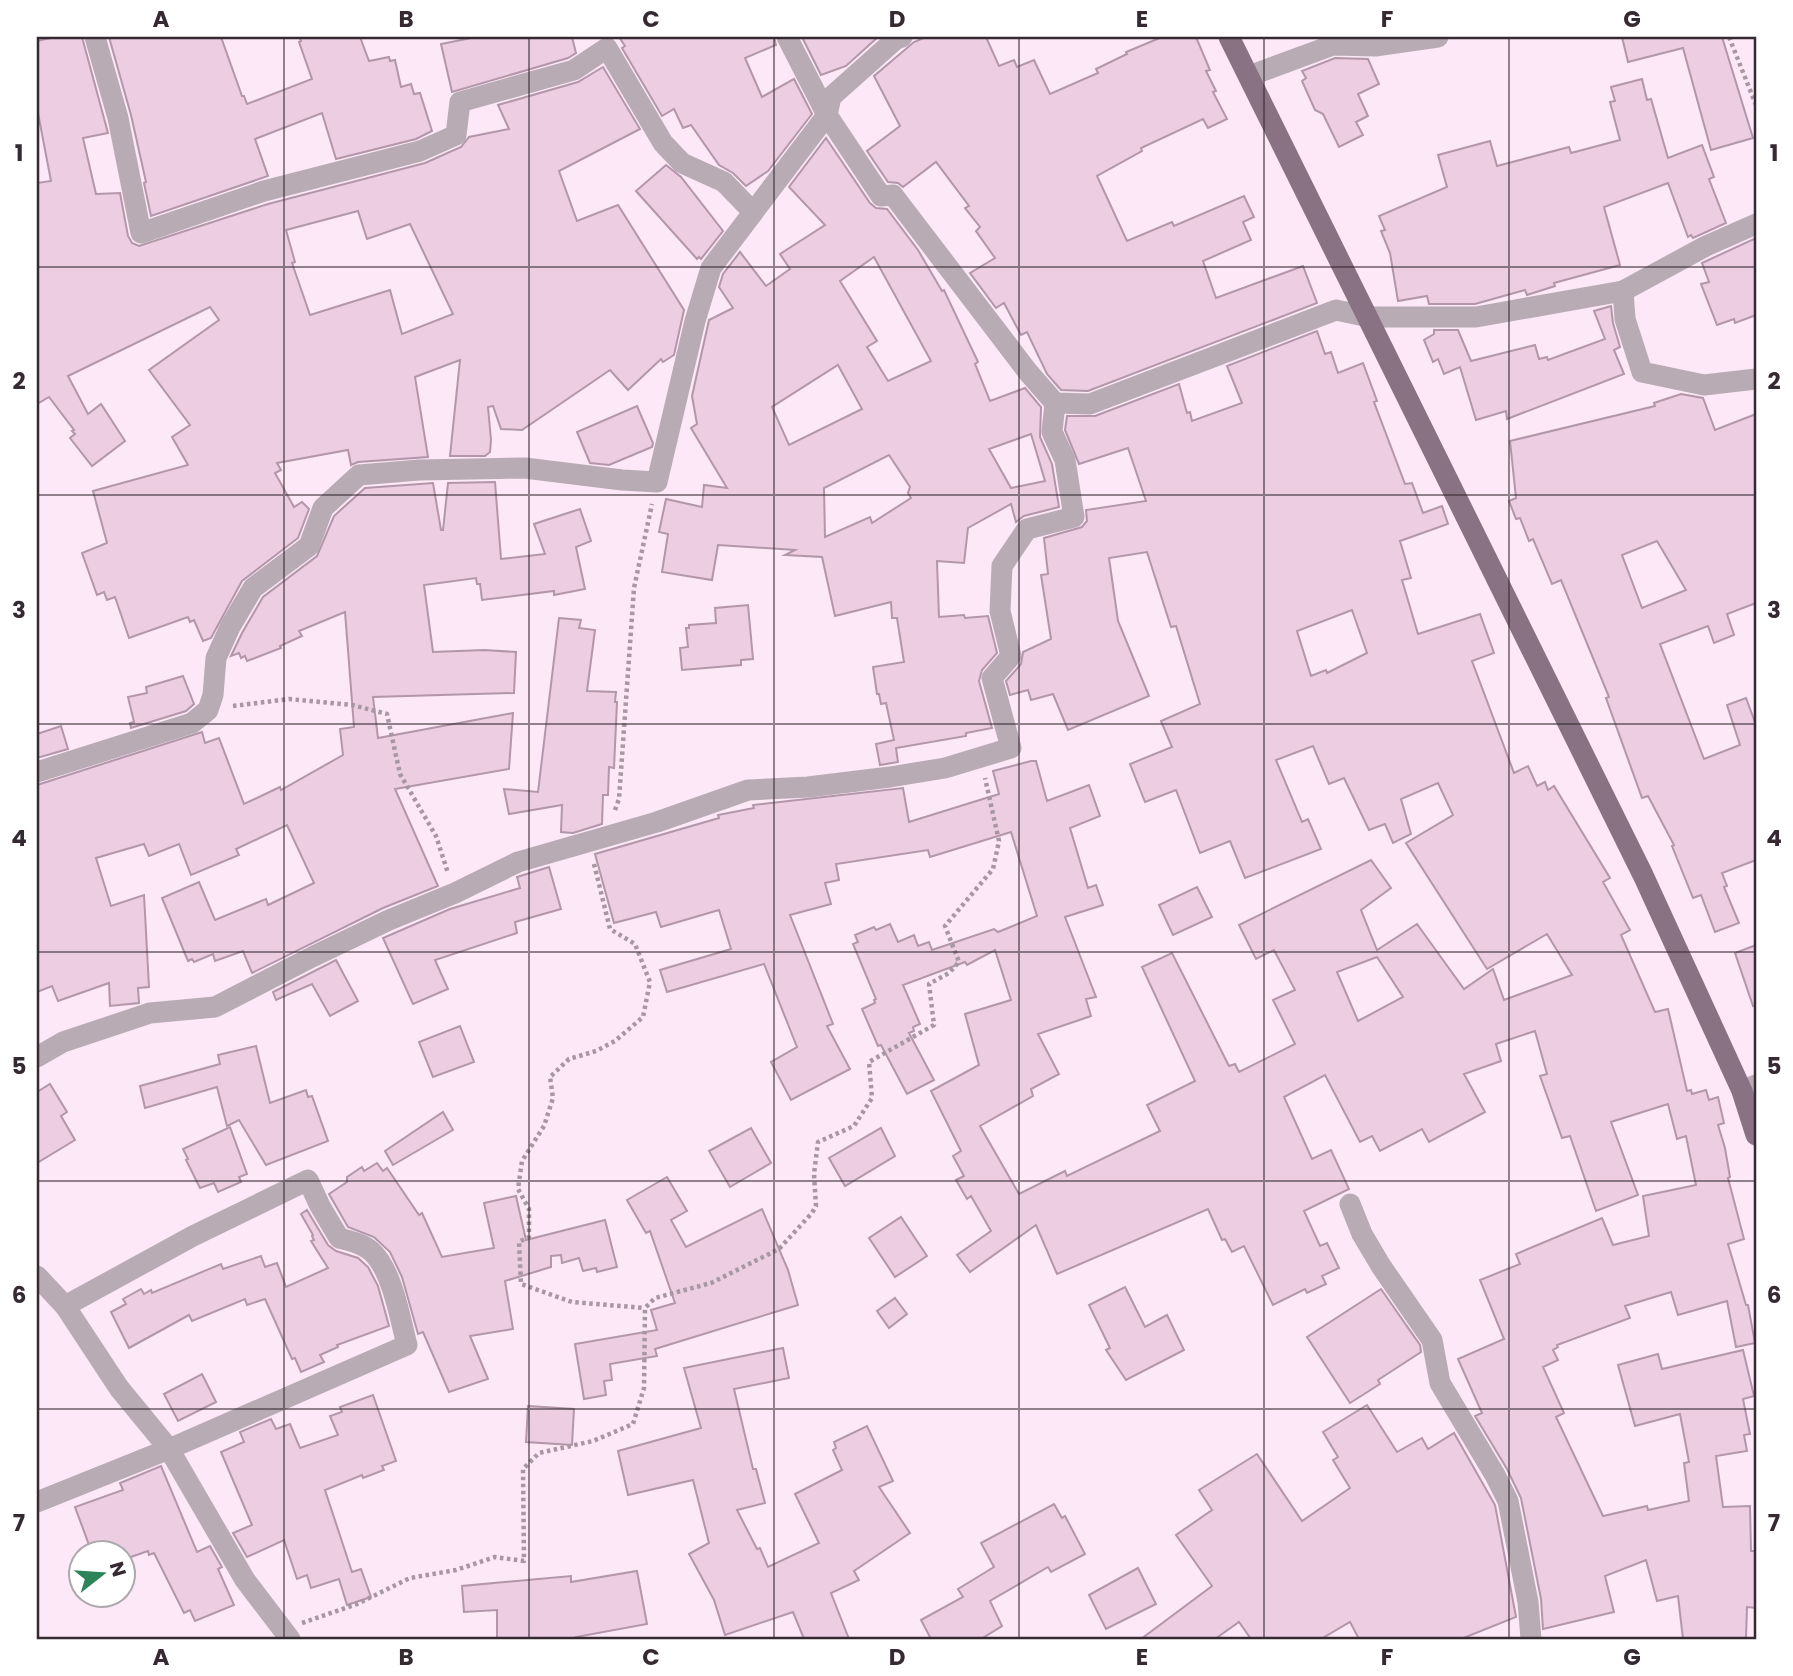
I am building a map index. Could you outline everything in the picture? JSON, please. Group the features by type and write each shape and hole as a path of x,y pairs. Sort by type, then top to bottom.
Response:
{"main road":[{"path":"1229,37 1749,1088 1756,1135"}],"street":[{"path":"95,37 118,118 141,233 264,191 420,151 456,135 460,102 575,70 607,48 663,143 682,163 724,182 753,212"},
{"path":"37,1057 63,1042 150,1013 215,1007 356,936 455,894 518,862 657,822 748,790 808,787 890,777 946,768 1011,748 992,678 1012,656 1000,611 1002,566 1027,529 1074,517 1065,460 1052,432 1055,403 1028,372 893,195 881,196 827,115 787,37"},
{"path":"37,772 192,723 208,710 213,695 216,658 230,627 253,588 309,546 323,509 359,475 419,470 525,468 622,481 657,482 695,321 711,268 827,115 831,97 896,39 902,37"},
{"path":"1249,76 1334,45 1375,46 1435,38"},
{"path":"1055,403 1090,404 1336,310 1369,317 1476,317 1623,291 1706,246 1756,224"},
{"path":"1623,291 1626,319 1642,372 1704,385 1756,379"},
{"path":"37,1502 169,1449 407,1345 397,1306 383,1269 371,1251 357,1243 339,1238 308,1180 193,1236 65,1306"},
{"path":"1350,1203 1362,1234 1381,1266 1432,1340 1440,1383 1508,1501 1528,1602 1531,1639"},
{"path":"37,1276 65,1306 119,1388 169,1449 245,1580 286,1634"}],"path":[{"path":"1729,37 1756,105"},
{"path":"615,811 619,799 634,587 657,482"},
{"path":"208,710 289,699 352,705 387,714 400,774 436,836 455,894"},
{"path":"286,1634 410,1578 456,1570 495,1557 524,1561 523,1469 539,1453 593,1441 633,1424 644,1388 645,1308 655,1298 710,1283 779,1249 816,1206 814,1174 818,1142 854,1126 872,1098 869,1062 934,1025 929,984 949,973 959,962 945,926 993,869 999,841 981,758"},
{"path":"590,840 610,929 635,944 650,982 643,1017 615,1041 596,1051 569,1059 550,1077 553,1098 544,1126 522,1161 518,1189 529,1209 529,1237 519,1242 521,1284 572,1302 645,1308"}],"building":[{"path":"55,37 82,37 108,133 83,138 96,194 120,193 128,236 132,243 139,246 268,204 425,163 461,147 469,137 509,129 498,105 578,82 603,67 640,129 559,171 577,221 618,205 684,310 674,355 663,362 661,359 628,390 610,370 522,430 501,429 493,406 488,407 491,440 490,452 485,456 450,456 460,360 415,377 428,457 358,462 351,465 348,450 277,463 281,470 275,473 294,507 302,502 309,509 298,538 242,581 211,638 203,641 194,620 190,622 188,617 129,638 115,597 107,600 104,592 97,595 82,553 107,543 93,491 188,465 172,437 190,425 149,370 219,320 210,307 68,376 88,414 101,404 125,441 92,466 70,438 75,434 72,431 74,430 49,397 37,404 37,183 51,181 37,108 37,41","holes":["358,211 367,239 410,224 453,314 402,334 390,290 310,315 292,263 295,262 286,230"]},
{"path":"109,37 221,37 247,104 312,79 299,37 360,37 369,61 389,57 390,61 395,60 401,87 411,84 414,94 420,93 432,131 416,139 336,159 322,113 255,139 268,176 151,216 131,115"},
{"path":"476,37 572,37 576,53 568,58 452,92 441,44"},
{"path":"619,37 774,37 776,45 745,58 762,97 794,79 812,114 768,171 746,186 733,173 719,165 691,125 683,128 674,109 662,116 622,48 625,46"},
{"path":"802,37 878,37 846,66 821,75"},
{"path":"926,37 986,37 999,66 1014,60 1017,67 1034,60 1050,94 1098,73 1096,69 1127,54 1126,52 1162,37 1196,37 1210,70 1206,71 1216,91 1213,92 1227,119 1208,128 1203,119 1141,148 1142,151 1097,176 1127,241 1172,222 1174,226 1244,196 1254,217 1243,222 1251,240 1203,261 1216,298 1303,266 1317,303 1088,391 1061,390 1047,374 1027,332 1021,335 1004,303 996,308 970,273 995,258 976,231 980,227 965,208 969,206 936,162 903,187 898,183 888,182 867,151 900,126 874,76 914,42"},
{"path":"1622,37 1722,37 1753,138 1711,150 1683,48 1628,62"},
{"path":"1335,58 1368,59 1379,84 1358,94 1368,116 1356,122 1363,135 1339,147 1323,114 1315,110 1302,81 1306,78 1302,71"},
{"path":"1642,79 1647,100 1651,99 1668,158 1702,145 1714,177 1709,179 1726,223 1693,238 1691,235 1688,237 1668,183 1604,207 1620,265 1554,283 1555,286 1527,295 1525,290 1475,304 1429,304 1427,296 1398,301 1390,253 1381,231 1385,230 1379,216 1447,187 1438,155 1490,141 1497,166 1569,147 1571,153 1620,140 1610,102 1615,101 1611,87"},
{"path":"826,138 870,203 876,208 887,209 918,250 942,291 944,290 978,362 975,364 990,401 1025,388 1041,407 1040,437 1052,464 1059,507 1024,516 1016,522 1011,504 968,528 964,563 937,561 939,617 988,616 997,653 982,670 979,681 992,728 966,733 966,736 896,748 898,762 880,765 876,744 894,740 886,703 881,704 877,694 873,667 904,662 897,618 892,618 891,602 835,616 822,557 785,555 795,550 718,545 712,580 662,572 668,534 659,532 666,499 702,507 704,485 727,488 691,428 697,424 692,396 709,320 733,308 719,287 723,274 740,252 766,286 790,269 780,254 825,225 789,187","holes":["874,257 931,361 888,381 867,347 877,341 840,281","838,365 862,409 789,445 772,407","1031,434 1045,481 1011,488 989,449","889,455 910,487 908,493 911,498 872,523 870,517 825,537 824,488"]},
{"path":"666,165 681,177 723,231 701,259 697,259 636,191"},
{"path":"1756,238 1756,315 1735,323 1734,319 1717,325 1701,284 1709,282 1702,263"},
{"path":"1611,306 1620,347 1614,350 1624,374 1507,419 1506,411 1476,420 1460,367 1444,374 1438,359 1433,362 1424,340 1434,334 1434,330 1458,330 1471,361 1535,345 1539,359 1547,357 1548,360 1605,339 1594,311"},
{"path":"1317,331 1325,354 1331,352 1338,373 1363,363 1377,401 1374,402 1405,484 1412,483 1423,513 1442,506 1448,524 1400,541 1411,578 1402,580 1418,634 1480,614 1494,653 1472,661 1514,773 1528,766 1537,786 1545,782 1548,790 1554,786 1610,878 1603,882 1630,930 1621,935 1655,1012 1668,1009 1687,1091 1691,1090 1692,1094 1706,1090 1709,1100 1718,1097 1724,1123 1718,1125 1744,1239 1728,1244 1748,1305 1755,1343 1736,1347 1727,1301 1678,1315 1671,1292 1625,1306 1630,1318 1557,1345 1553,1350 1558,1360 1543,1367 1564,1413 1556,1417 1603,1516 1647,1506 1648,1510 1689,1501 1684,1463 1689,1462 1680,1414 1635,1426 1618,1365 1658,1354 1662,1369 1743,1350 1754,1396 1743,1399 1750,1434 1744,1435 1747,1451 1716,1456 1723,1507 1750,1506 1751,1551 1756,1551 1756,1608 1747,1607 1746,1639 1683,1639 1678,1596 1657,1601 1646,1560 1605,1576 1614,1612 1543,1629 1541,1599 1521,1498 1475,1416 1482,1413 1458,1359 1504,1339 1480,1280 1520,1264 1516,1254 1602,1218 1613,1245 1649,1236 1643,1196 1696,1185 1686,1136 1677,1139 1668,1104 1611,1122 1638,1195 1596,1211 1570,1136 1562,1138 1540,1076 1547,1074 1535,1031 1496,1044 1501,1061 1464,1074 1485,1112 1429,1142 1422,1129 1380,1151 1372,1136 1360,1142 1325,1075 1284,1097 1312,1159 1331,1150 1349,1189 1304,1211 1320,1246 1327,1243 1339,1268 1322,1276 1326,1284 1307,1293 1305,1289 1273,1305 1244,1246 1232,1252 1225,1239 1222,1240 1208,1209 1057,1274 1036,1225 970,1272 957,1255 991,1231 971,1196 967,1199 956,1180 964,1176 953,1156 961,1151 931,1091 979,1065 965,1014 1011,1000 995,950 967,965 965,962 903,985 920,1024 913,1027 914,1031 909,1033 934,1080 907,1094 881,1045 878,1046 862,1009 875,1003 876,999 853,944 858,942 855,935 890,924 898,942 914,935 918,946 929,942 932,950 994,929 998,932 1037,916 1011,832 930,857 928,850 836,864 839,880 825,883 831,904 790,915 833,1024 827,1026 850,1069 791,1100 771,1062 797,1047 764,964 667,992 660,970 731,949 719,910 661,927 656,912 614,923 595,854 719,818 718,815 754,808 753,805 903,788 909,822 999,794 993,771 1031,761 1036,761 1047,801 1089,785 1100,816 1070,828 1088,888 1096,885 1103,905 1065,917 1096,997 1086,999 1091,1016 1038,1034 1059,1074 1031,1089 1033,1096 980,1126 1019,1194 1065,1171 1067,1176 1160,1131 1147,1105 1195,1081 1142,967 1172,953 1229,1066 1235,1064 1239,1072 1295,1044 1273,1000 1295,990 1274,950 1256,959 1239,925 1371,860 1391,888 1361,910 1377,950 1417,924 1464,989 1493,969 1504,1000 1572,975 1547,934 1487,969 1406,843 1453,815 1438,783 1401,799 1411,834 1393,843 1385,824 1369,830 1344,778 1329,784 1313,746 1276,760 1302,822 1308,819 1321,849 1245,878 1230,841 1200,853 1176,790 1145,802 1130,764 1172,747 1161,721 1200,704 1176,626 1171,627 1147,552 1109,558 1118,621 1149,696 1068,730 1053,694 1031,700 1028,690 1010,695 1006,681 1021,664 1023,652 1051,639 1041,575 1048,574 1044,538 1082,527 1087,521 1086,510 1146,501 1128,448 1079,464 1065,430 1067,416 1095,416 1179,384 1192,421 1242,403 1227,366","holes":["1352,610 1367,653 1327,673 1326,670 1311,676 1297,631","1377,957 1403,997 1358,1021 1337,972"]},
{"path":"1681,394 1703,398 1715,430 1756,414 1756,603 1727,614 1734,635 1714,643 1708,626 1660,644 1704,759 1740,745 1727,705 1746,698 1756,725 1756,860 1722,873 1727,886 1724,887 1739,923 1715,932 1701,895 1693,898 1672,846 1674,845 1648,796 1642,798 1606,698 1609,697 1561,580 1552,584 1533,539 1529,541 1520,518 1516,519 1509,501 1516,498 1510,441 1655,406 1654,403","holes":["1657,541 1686,590 1642,608 1622,555"]},
{"path":"637,406 653,443 652,447 609,465 590,463 577,432"},
{"path":"495,482 501,559 545,554 534,524 580,509 591,541 576,547 585,589 554,595 554,591 482,600 480,584 477,584 476,578 424,585 433,652 516,652 514,693 373,697 378,738 513,713 509,769 395,789 438,886 383,908 252,973 243,951 215,961 213,954 194,962 192,959 188,961 162,898 199,882 215,920 266,899 268,905 314,883 287,825 236,849 239,855 191,875 179,844 149,856 144,844 96,858 111,906 144,895 149,987 138,988 139,1003 110,1006 109,983 58,1001 52,986 37,992 37,785 202,732 205,743 219,738 244,804 280,787 281,790 343,755 340,729 354,727 345,612 299,631 302,636 280,646 281,648 247,661 245,656 241,658 239,653 231,656 242,633 263,597 317,556 334,516 365,488 433,483 443,530 448,483"},
{"path":"748,605 753,659 741,660 741,665 682,670 680,648 688,647 686,628 689,628 689,625 716,623 715,608"},
{"path":"559,618 581,620 579,628 595,630 587,691 616,692 617,702 614,768 609,767 608,795 603,795 602,824 573,833 561,832 562,805 509,814 504,789 538,792"},
{"path":"183,676 194,704 186,711 131,728 130,723 134,722 128,697 147,693 146,687"},
{"path":"61,726 68,749 37,758 37,734"},
{"path":"549,867 561,909 515,922 517,933 435,960 448,989 413,1004 383,938 450,909 520,888 517,877"},
{"path":"1197,887 1212,917 1173,935 1159,905"},
{"path":"1756,945 1756,1005 1753,1006 1735,953"},
{"path":"336,960 358,1001 330,1016 312,984 276,1000 273,992"},
{"path":"460,1026 474,1062 433,1077 419,1042"},
{"path":"256,1046 270,1103 306,1090 308,1097 312,1096 328,1141 266,1165 239,1120 227,1126 217,1087 145,1108 140,1086 220,1064 218,1055"},
{"path":"50,1084 67,1112 61,1116 75,1140 37,1163 37,1092"},
{"path":"443,1112 453,1130 393,1165 385,1151"},
{"path":"230,1127 247,1174 239,1177 241,1182 218,1192 214,1183 200,1188 183,1149"},
{"path":"751,1128 771,1163 730,1187 709,1151"},
{"path":"881,1128 895,1156 845,1186 829,1158"},
{"path":"377,1163 383,1171 387,1168 419,1215 422,1213 442,1257 494,1248 484,1203 516,1196 526,1240 605,1220 617,1267 597,1272 596,1268 583,1271 579,1258 562,1263 561,1255 551,1256 551,1267 505,1281 513,1329 470,1336 488,1379 449,1392 423,1332 418,1334 402,1277 390,1252 374,1237 348,1227 329,1194 347,1182 347,1177 362,1167 364,1171"},
{"path":"667,1177 687,1211 671,1220 686,1247 762,1209 788,1270 798,1305 655,1349 657,1356 610,1364 612,1380 604,1381 606,1395 584,1399 575,1344 657,1330 651,1310 675,1303 650,1231 646,1233 627,1200"},
{"path":"307,1210 328,1245 336,1251 358,1258 368,1267 378,1286 389,1326 337,1345 338,1347 320,1355 324,1362 301,1372 295,1358 292,1359 265,1299 247,1305 245,1299 192,1321 189,1315 129,1348 111,1312 126,1304 123,1299 141,1289 144,1294 151,1290 152,1293 221,1264 223,1269 261,1256 265,1267 277,1263 286,1287 328,1268 311,1241 314,1240 313,1235 301,1214"},
{"path":"901,1217 927,1256 895,1277 869,1238"},
{"path":"1125,1287 1145,1327 1167,1315 1184,1350 1126,1380 1106,1350 1110,1348 1089,1305"},
{"path":"1381,1289 1420,1345 1421,1352 1378,1380 1380,1384 1350,1403 1307,1337"},
{"path":"895,1298 907,1314 889,1328 877,1311"},
{"path":"783,1348 789,1378 734,1389 753,1469 756,1469 765,1503 737,1510 768,1567 819,1543 795,1494 842,1470 833,1450 836,1448 834,1442 867,1426 893,1481 879,1487 910,1533 854,1571 859,1580 831,1593 849,1639 804,1639 793,1612 725,1635 714,1600 689,1554 709,1543 693,1480 628,1495 618,1451 701,1428 684,1368"},
{"path":"202,1374 216,1402 178,1421 164,1394"},
{"path":"373,1395 396,1461 382,1466 384,1470 363,1478 362,1475 325,1490 352,1572 361,1569 371,1597 347,1605 339,1579 311,1588 307,1575 297,1579 284,1540 247,1557 233,1533 252,1525 221,1452 244,1442 240,1432 271,1419 276,1429 290,1424 300,1448 338,1435 330,1416 342,1412 340,1407"},
{"path":"1367,1405 1397,1452 1422,1438 1428,1449 1454,1433 1495,1505 1516,1617 1461,1639 1359,1639 1350,1622 1321,1639 1251,1639 1239,1622 1215,1639 1141,1639 1212,1586 1176,1535 1212,1510 1199,1490 1257,1454 1302,1521 1350,1488 1333,1460 1338,1457 1323,1432"},
{"path":"528,1406 574,1409 572,1445 526,1442"},
{"path":"161,1466 197,1552 210,1546 222,1567 218,1569 234,1605 195,1621 190,1610 184,1613 154,1553 149,1555 148,1551 136,1555 136,1540 87,1540 75,1507 123,1490 120,1483"},
{"path":"1054,1504 1062,1518 1065,1516 1085,1554 1051,1572 1048,1567 990,1601 1002,1626 981,1639 931,1639 921,1620 963,1597 958,1589 994,1567 981,1543"},
{"path":"1138,1568 1156,1604 1106,1629 1089,1595"},
{"path":"637,1571 647,1624 576,1639 497,1639 497,1610 464,1612 462,1586 571,1576 571,1582"}]}
